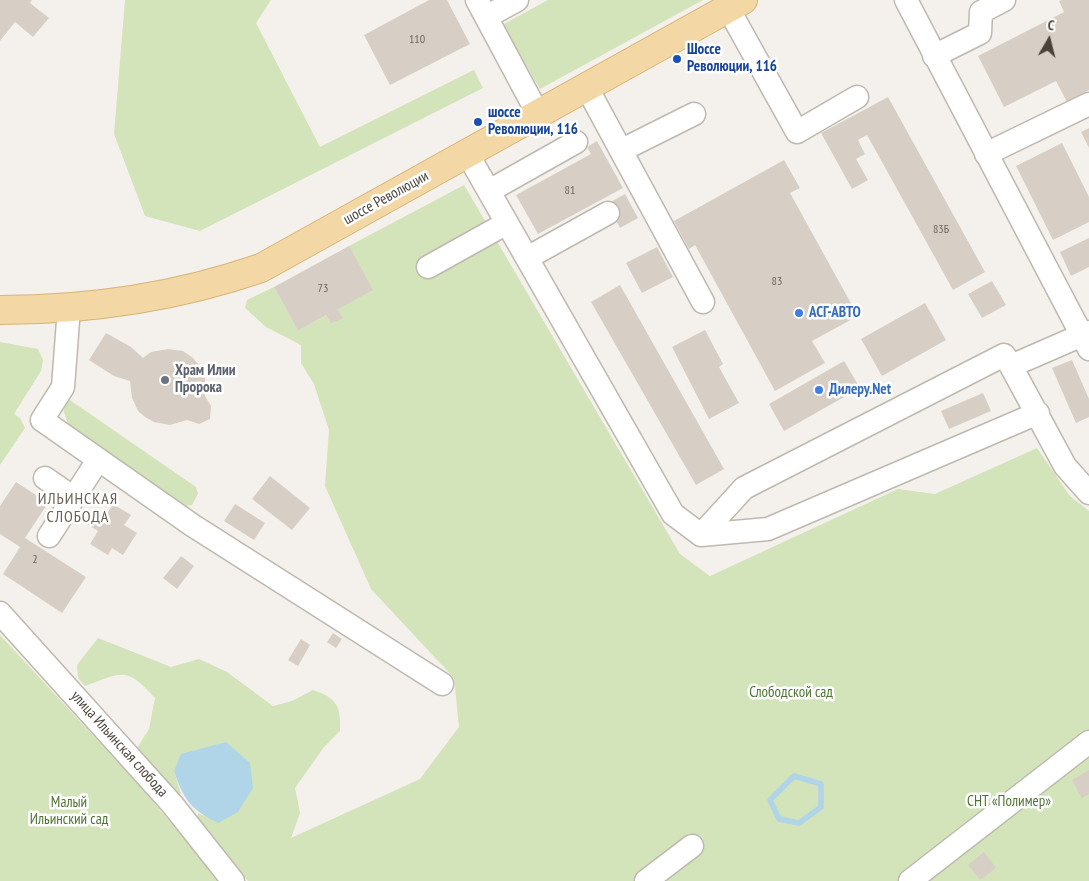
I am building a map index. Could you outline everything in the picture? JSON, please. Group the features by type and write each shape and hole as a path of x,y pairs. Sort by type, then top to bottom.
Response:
{"main road":[{"name":"шоссе Революции","path":"0,310 69,308 172,293 212,284 261,268 736,4"}],"street":[{"path":"517,0 481,8 538,114"},
{"path":"906,0 986,154 1087,339 1011,366"},
{"path":"934,56 980,33 981,12 1004,0"},
{"path":"736,4 797,132 857,97"},
{"path":"586,86 703,302"},
{"path":"986,154 1089,104"},
{"path":"622,150 694,114"},
{"path":"489,191 576,142"},
{"path":"467,153 673,514 701,535 768,529 1038,413"},
{"path":"527,258 608,213"},
{"path":"428,267 507,223"},
{"path":"69,308 63,387 42,420 223,546 442,684"},
{"path":"701,535 744,488 1004,355 1038,413 1065,466 1089,493"},
{"path":"49,536 98,460"},
{"path":"45,478 74,498"},
{"name":"улица Ильинская слобода","path":"0,613 172,804 233,881"},
{"path":"910,881 1089,742"},
{"path":"646,881 692,846"}],"green space":[{"path":"125,0 271,0 256,23 320,147 474,70 483,88 200,231 145,216 114,134"},
{"path":"548,0 703,0 540,89 502,25"},
{"name":"Слободской сад","path":"464,185 680,554 710,576 898,489 935,494 1037,448 1070,496 1089,511 1089,881 248,881 197,819 198,813 218,822 174,771 181,794 177,794 137,748 149,729 155,698 130,676 116,675 85,686 78,678 77,665 98,638 171,667 199,659 227,672 273,706 292,701 313,690 332,700 336,704 340,715 340,731 324,747 295,788 300,813 291,838 420,779 459,727 454,678 371,589 325,486 329,430 314,384 301,363 301,345 266,327 245,308 247,300 274,287 298,331 326,315 331,324 342,318 338,309 349,246"},
{"path":"0,342 38,349 43,360 41,371 14,414 20,418 25,428 0,465"},
{"path":"67,398 196,487 198,494 192,505 184,506 68,425 62,405"},
{"name":"Малый Ильинский сад","path":"0,635 138,784 220,881 0,881"}],"water":[{"path":"226,742 250,763 253,788 238,812 218,823 189,803 174,771 181,754"}],"building":[{"path":"0,0 32,0 30,3 49,18 33,37 15,22 0,41"},
{"path":"429,0 447,0 470,44 390,85 364,35"},
{"path":"1089,0 1089,90 1067,102 1056,81 1004,107 978,56 1064,12 1059,1"},
{"path":"888,97 985,272 953,290 867,135 858,140 865,154 856,159 868,180 852,189 821,133"},
{"path":"1089,128 1089,148 1081,132"},
{"path":"597,141 623,188 538,234 516,195 591,154 587,147"},
{"path":"1062,143 1089,197 1089,222 1053,240 1016,166"},
{"path":"784,160 800,188 790,193 858,316 812,341 825,363 775,391 695,245 689,249 674,221"},
{"path":"625,194 638,218 620,228 607,204"},
{"path":"1089,238 1089,267 1071,276 1060,252"},
{"path":"349,246 373,290 338,309 343,318 331,324 326,315 298,331 274,287"},
{"path":"657,247 673,277 642,293 626,263"},
{"path":"992,281 1006,305 982,318 968,294"},
{"path":"620,285 724,469 696,485 591,302"},
{"path":"925,303 946,340 882,376 861,339"},
{"path":"705,330 723,364 719,367 739,403 709,419 672,347"},
{"name":"Храм Илии Пророка","path":"106,333 131,347 143,358 151,352 168,349 183,351 193,358 199,365 205,378 205,396 211,406 210,419 199,424 187,420 170,425 154,422 145,417 138,411 132,398 130,381 114,376 89,360"},
{"path":"1072,360 1089,399 1089,417 1076,423 1052,368"},
{"path":"844,361 860,388 784,431 769,404"},
{"path":"983,393 991,411 949,429 941,411"},
{"path":"270,476 310,508 292,530 252,499"},
{"path":"16,482 48,503 25,538 86,577 62,613 3,574 20,547 0,534 0,506"},
{"path":"113,504 131,515 124,525 137,533 123,555 112,548 108,555 90,544 98,531 87,524 95,511 105,517"},
{"path":"235,504 265,523 254,540 224,521"},
{"path":"181,556 194,566 177,589 163,578"},
{"path":"333,633 342,639 336,648 327,642"},
{"path":"301,639 310,645 298,666 288,660"},
{"path":"1089,770 1089,794 1082,798 1072,780"},
{"path":"984,852 996,868 980,880 968,865"}],"waterway":[{"path":"794,776 821,784 821,807 799,823 779,819 770,800 794,776"}],"place":[{"name":"Шоссе Революции, 116","path":"677,59"},
{"name":"шоссе Революции, 116","path":"478,122"},
{"name":"АСГ-АВТО","path":"799,313"},
{"name":"Храм Илии Пророка","path":"165,380"},
{"name":"Дилеру.Net","path":"819,390"}],"district":[{"name":"ИЛЬИНСКАЯ СЛОБОДА","path":"78,508"}],"park label":[{"name":"СНТ «Полимер»","path":"1009,802"}]}
